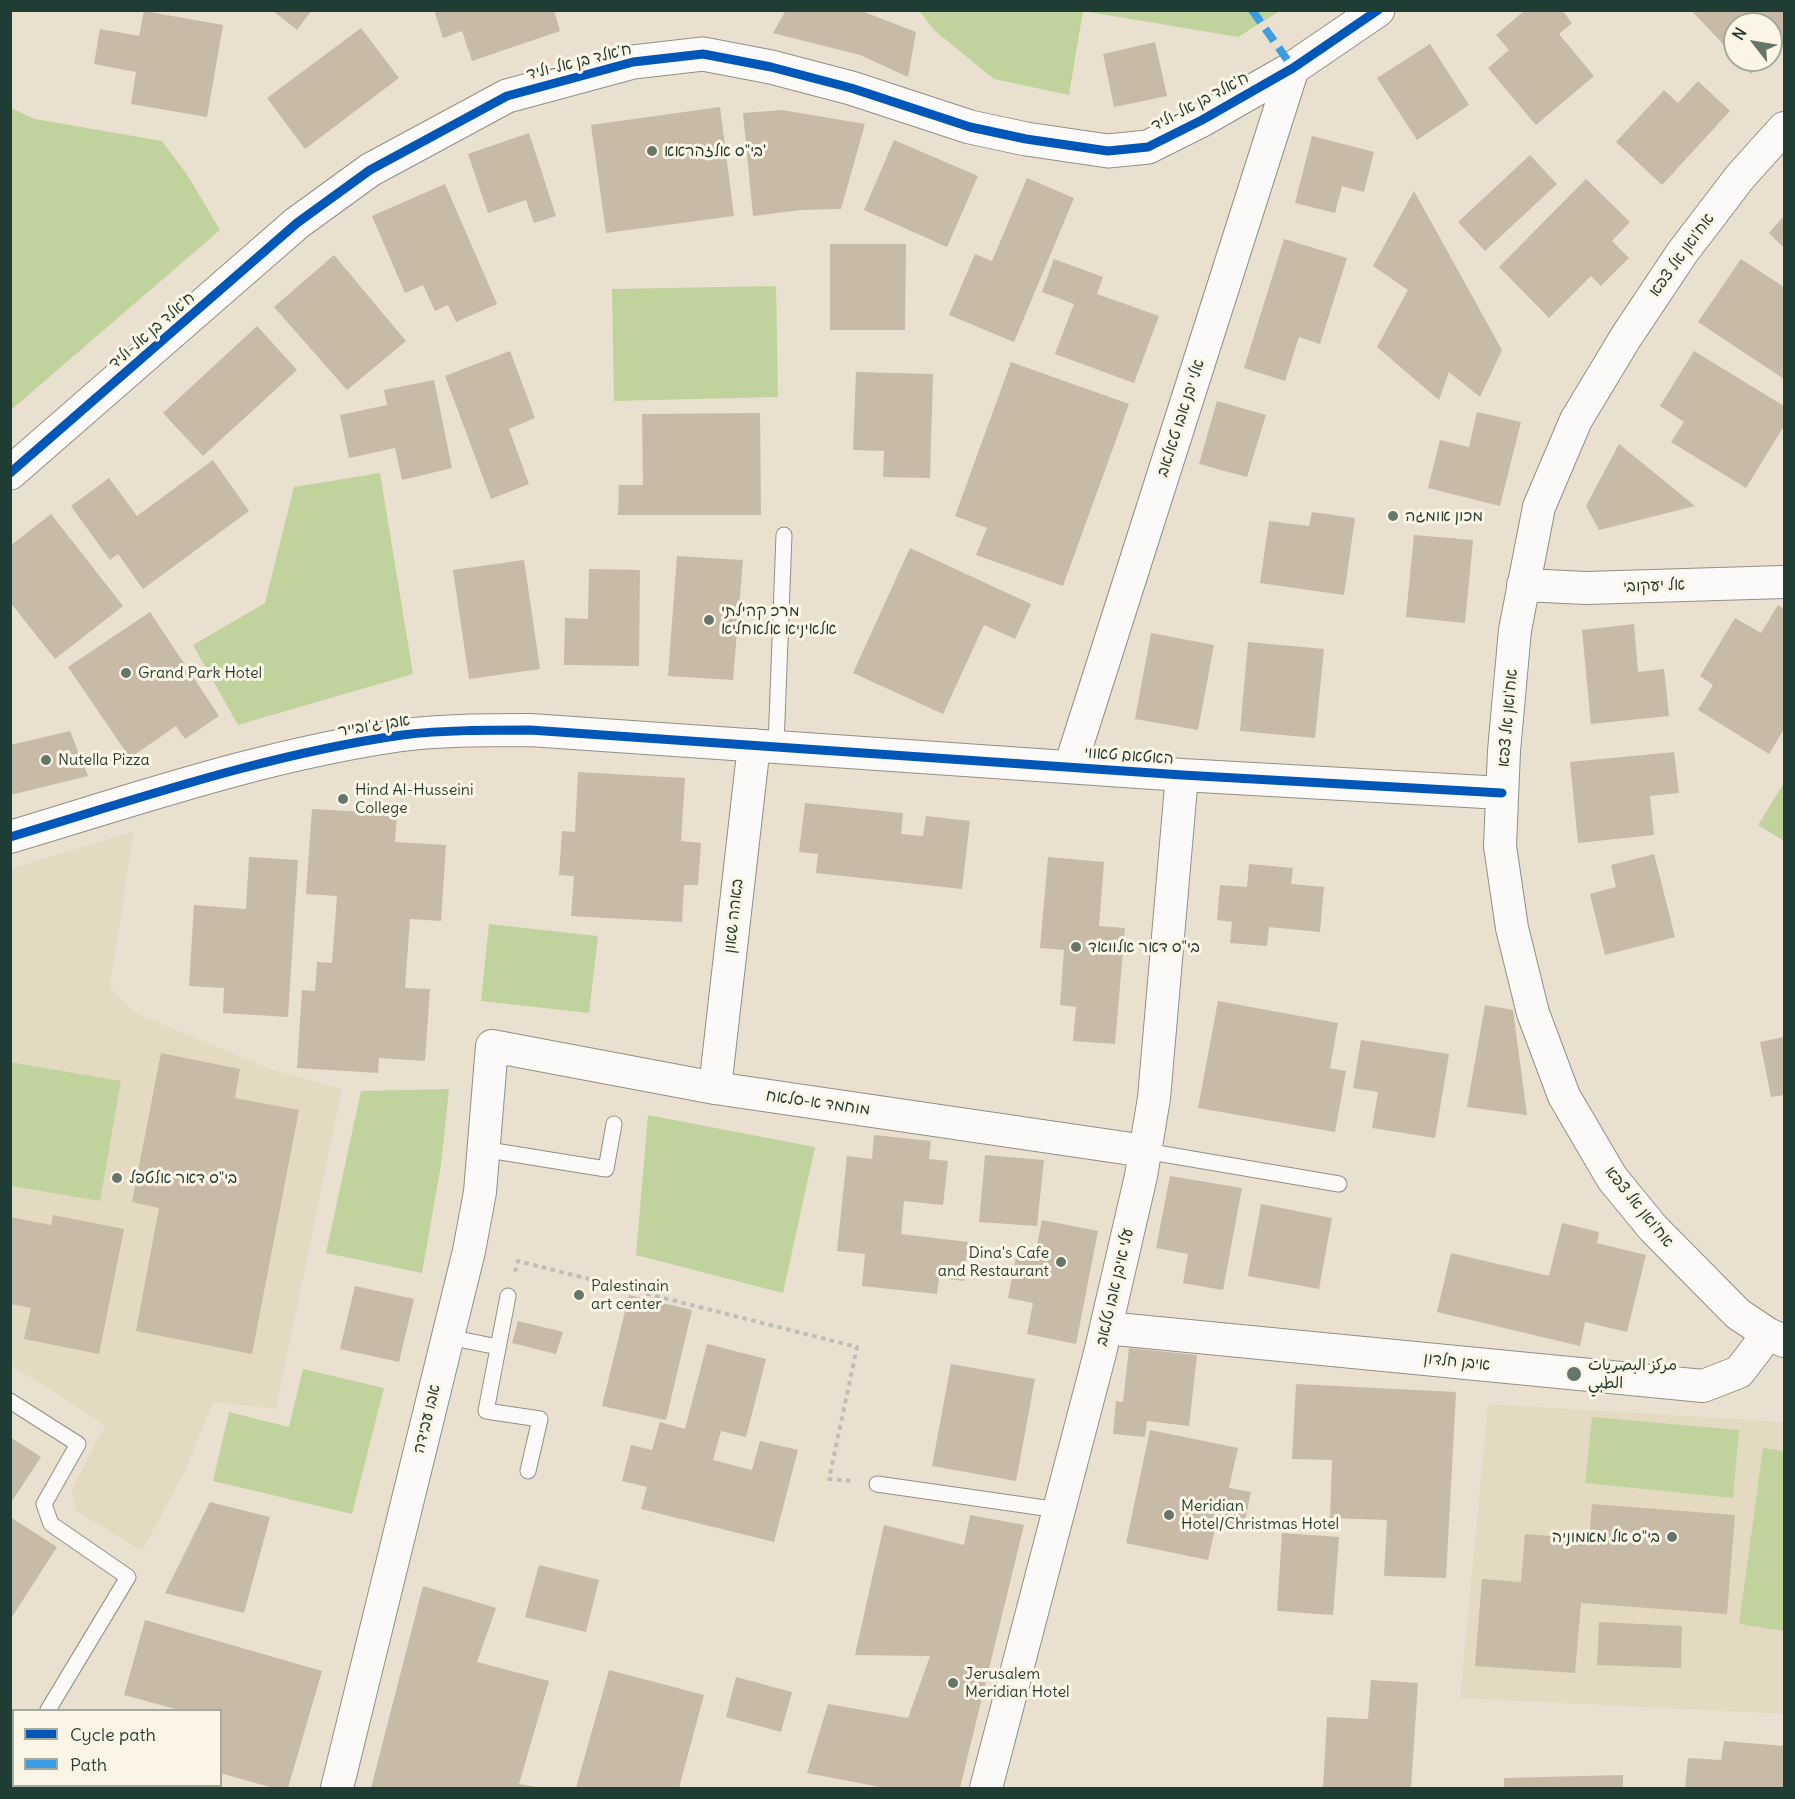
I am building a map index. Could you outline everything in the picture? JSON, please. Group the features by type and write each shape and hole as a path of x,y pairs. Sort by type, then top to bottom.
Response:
{"street":[{"name":"ח'אלד בן אל-וליד","path":"10,473 297,223 370,170 507,96 633,63 703,54 771,67 851,88 970,127 1026,139 1108,151 1148,147 1202,120 1293,68 1378,10"},
{"name":"אלי יבנ אבו טאלאב","path":"1070,767 1293,68"},
{"name":"אח'ואן אל צפא","path":"1776,1337 1738,1314 1653,1228 1612,1178 1564,1096 1533,1013 1512,928 1500,846 1515,630 1539,507 1576,420 1626,337 1682,253 1740,177 1785,128"},
{"name":"אל יעקובי","path":"1523,585 1586,588 1785,582"},
{"name":"אבן ג'ובייר","path":"10,837 273,760 404,735 459,730 530,730 765,746"},
{"name":"האטאם טאווי","path":"765,746 1182,775 1502,793"},
{"name":"באהה שאון","path":"715,1088 765,746"},
{"name":"עלי איבן אבו טלאב","path":"986,1788 1106,1328 1145,1151 1154,1098 1182,775"},
{"name":"מוחמד א-סלאח","path":"492,1046 715,1088 1145,1151"},
{"name":"אבו עבידה","path":"337,1788 469,1251 478,1202 492,1046"},
{"name":"איבן חלדון","path":"1106,1328 1703,1386 1739,1372 1776,1337"}],"lane":[{"path":"765,746 784,535"},
{"path":"482,1149 606,1169 614,1124"},
{"path":"1145,1151 1339,1184"},
{"path":"508,1296 486,1411 540,1419 528,1471"},
{"path":"448,1337 498,1347"},
{"path":"10,1401 78,1444 44,1503 51,1524 128,1577 49,1709"},
{"path":"877,1484 1059,1509"}],"path":[{"path":"508,1296 518,1262 857,1347 829,1479 877,1484"}],"shaded area":[{"path":"134,831 110,987 133,1012 270,1069 342,1089 276,1409 213,1402 185,1471 142,1551 76,1511 72,1489 105,1425 11,1365 10,869"},
{"path":"1488,1404 1784,1422 1784,1714 1460,1698"}],"green space":[{"path":"919,11 1083,11 1069,95 994,79 935,31"},
{"path":"1083,11 1280,11 1238,37"},
{"path":"11,108 35,119 162,141 188,176 220,230 11,410"},
{"path":"776,286 778,397 614,401 612,289"},
{"path":"380,473 413,674 238,725 193,645 265,603 294,487"},
{"path":"1784,783 1784,841 1758,825"},
{"path":"489,924 598,936 589,1013 481,1001"},
{"path":"10,1062 121,1081 100,1201 11,1186"},
{"path":"449,1089 441,1165 422,1273 326,1253 361,1091"},
{"path":"648,1115 815,1147 783,1293 636,1255"},
{"path":"303,1369 384,1388 352,1514 213,1481 229,1412 289,1427"},
{"path":"1592,1417 1739,1430 1733,1498 1585,1483"},
{"path":"1763,1448 1784,1451 1784,1631 1739,1624"},
{"path":"34,1787 166,1787 166,1788"}],"building":[{"path":"272,10 312,10 297,30"},
{"path":"434,10 554,10 560,31 472,61 462,31 443,38"},
{"path":"786,10 859,10 916,32 908,77 860,55 773,33"},
{"path":"1525,10 1562,10 1572,23 1559,34 1594,76 1536,125 1488,68 1509,50 1496,35"},
{"path":"1691,10 1784,10 1783,44 1783,12 1723,12 1723,44"},
{"path":"144,11 223,25 207,117 131,104 136,72 94,64 100,29 139,36"},
{"path":"361,28 399,78 305,149 267,98"},
{"path":"1155,42 1167,96 1114,107 1103,54"},
{"path":"1430,44 1469,105 1417,140 1377,78"},
{"path":"1698,81 1730,111 1662,185 1616,142 1664,90 1678,103"},
{"path":"720,107 734,216 606,233 591,125"},
{"path":"782,110 865,124 841,209 801,210 753,216 743,113"},
{"path":"529,133 556,216 534,223 526,200 488,213 468,154"},
{"path":"1312,136 1374,152 1364,192 1342,186 1335,213 1295,203"},
{"path":"894,140 978,176 947,247 864,210"},
{"path":"1530,155 1557,184 1485,251 1458,222"},
{"path":"1027,178 1074,198 1014,342 949,315 975,254 992,261"},
{"path":"1586,179 1630,222 1612,241 1629,258 1601,286 1591,276 1549,318 1499,267"},
{"path":"445,184 497,304 456,322 448,305 435,311 423,285 405,293 372,216"},
{"path":"1414,191 1502,350 1480,397 1449,372 1439,400 1377,347 1408,290 1373,266"},
{"path":"1784,216 1784,248 1769,233"},
{"path":"1284,239 1347,258 1320,344 1299,337 1285,381 1244,368"},
{"path":"830,244 906,244 905,330 830,330"},
{"path":"334,255 406,341 347,390 274,307"},
{"path":"1054,259 1103,277 1097,294 1159,316 1134,383 1055,354 1074,304 1042,292"},
{"path":"1741,259 1784,287 1784,379 1698,322"},
{"path":"257,326 297,370 203,456 163,413"},
{"path":"510,351 535,418 509,429 529,484 491,499 445,376"},
{"path":"1694,351 1784,406 1784,426 1746,488 1671,442 1684,422 1660,406"},
{"path":"1011,362 1129,404 1063,586 976,555 987,528 955,516"},
{"path":"856,372 933,374 930,478 883,477 884,451 853,450"},
{"path":"434,380 452,468 402,480 395,448 349,458 340,415 387,405 384,390"},
{"path":"1217,401 1266,415 1247,477 1199,464"},
{"path":"1477,412 1521,422 1500,506 1428,488 1440,440 1469,447"},
{"path":"760,413 761,515 618,515 619,485 643,485 642,414"},
{"path":"1619,444 1695,506 1599,530 1586,506"},
{"path":"213,460 249,511 143,589 118,554 110,560 71,506 109,478 137,516"},
{"path":"1312,512 1355,518 1344,595 1260,583 1269,521 1309,526"},
{"path":"51,514 123,606 55,659 10,602 10,546"},
{"path":"1414,535 1473,540 1465,623 1406,617"},
{"path":"910,548 1031,604 1015,639 984,625 943,714 853,673"},
{"path":"677,556 743,560 733,680 668,676"},
{"path":"524,560 540,669 469,679 453,570"},
{"path":"589,569 640,570 639,666 564,665 565,618 588,619"},
{"path":"1778,605 1784,609 1784,729 1769,754 1698,710 1713,685 1700,676 1735,618 1761,633"},
{"path":"150,612 219,716 185,739 176,726 130,758 68,667"},
{"path":"1634,624 1638,672 1664,669 1669,716 1591,724 1582,630"},
{"path":"1151,633 1214,645 1198,730 1135,719"},
{"path":"1248,642 1324,649 1315,738 1240,731"},
{"name":"Nutella Pizza","path":"70,731 88,776 10,795 10,745"},
{"path":"1674,752 1679,793 1650,796 1654,835 1578,843 1570,762"},
{"path":"578,772 685,778 681,841 701,843 698,885 684,885 682,922 571,916 574,876 559,875 562,831 575,832"},
{"path":"805,803 903,813 901,834 923,836 926,816 970,821 962,889 816,873 818,854 799,852"},
{"path":"312,809 397,814 395,842 446,845 441,921 410,919 405,988 430,989 425,1061 379,1058 378,1073 297,1068 302,990 315,991 317,962 332,963 337,896 306,894"},
{"path":"1654,854 1675,937 1605,955 1590,894 1616,887 1611,865"},
{"path":"249,857 298,860 288,1017 223,1013 224,988 189,986 194,905 246,909"},
{"path":"1048,857 1104,862 1099,926 1125,928 1115,1044 1073,1041 1076,1007 1060,1005 1064,950 1040,948"},
{"path":"1249,864 1293,868 1291,884 1324,887 1320,932 1269,927 1267,946 1230,943 1232,922 1217,920 1220,885 1247,887"},
{"path":"1218,1001 1338,1023 1330,1068 1346,1071 1335,1132 1198,1108"},
{"path":"1485,1005 1513,1010 1527,1115 1467,1107"},
{"path":"1784,1037 1784,1095 1771,1097 1760,1042"},
{"path":"1361,1040 1449,1054 1435,1138 1372,1128 1378,1092 1353,1088"},
{"path":"161,1053 240,1069 235,1098 299,1110 252,1354 136,1331 159,1208 132,1202"},
{"path":"874,1135 931,1141 929,1159 948,1161 943,1205 904,1201 901,1234 968,1242 964,1281 939,1278 937,1294 862,1286 865,1254 837,1251 847,1156 872,1159"},
{"path":"985,1155 1044,1160 1037,1226 979,1222"},
{"path":"1170,1176 1242,1188 1223,1290 1183,1283 1188,1254 1156,1248"},
{"path":"1261,1204 1332,1218 1319,1289 1248,1276"},
{"path":"53,1215 124,1229 99,1354 24,1339 31,1308 10,1304 10,1217 51,1225"},
{"path":"1042,1220 1098,1231 1076,1344 1027,1334 1033,1303 1008,1298 1017,1252 1035,1255"},
{"path":"1562,1223 1599,1232 1597,1243 1646,1255 1627,1332 1585,1322 1580,1346 1437,1312 1451,1253 1549,1276"},
{"path":"355,1286 414,1299 399,1362 340,1349"},
{"path":"629,1295 692,1310 666,1420 602,1406"},
{"path":"518,1321 563,1332 556,1354 512,1343"},
{"path":"707,1344 766,1359 746,1437 721,1431 713,1460 752,1470 760,1441 798,1450 774,1542 641,1509 647,1487 622,1481 631,1445 652,1450 660,1422 685,1429"},
{"path":"1129,1348 1197,1355 1189,1426 1147,1421 1145,1437 1113,1434 1116,1401 1123,1402"},
{"path":"951,1364 1035,1379 1016,1481 932,1466"},
{"path":"1296,1384 1456,1392 1446,1578 1384,1576 1387,1520 1330,1518 1332,1460 1292,1459"},
{"path":"1150,1430 1238,1448 1229,1488 1251,1492 1244,1526 1217,1520 1208,1560 1126,1543"},
{"path":"10,1437 41,1457 10,1504"},
{"path":"210,1502 270,1517 244,1613 165,1593"},
{"path":"1592,1504 1735,1515 1727,1614 1581,1603 1575,1673 1475,1666 1482,1579 1521,1582 1525,1534 1589,1539"},
{"path":"970,1515 1024,1525 960,1788 885,1788 807,1773 828,1704 908,1718 930,1656 855,1655 884,1525 964,1545"},
{"path":"10,1517 57,1547 10,1620"},
{"path":"1282,1533 1339,1537 1333,1615 1277,1611"},
{"path":"539,1565 599,1580 586,1632 525,1617"},
{"path":"423,1586 496,1608 477,1662 549,1681 519,1784 542,1788 371,1788"},
{"path":"145,1620 322,1671 288,1788 273,1788 222,1774 222,1709 175,1709 124,1695"},
{"path":"1599,1622 1682,1626 1681,1668 1597,1665"},
{"path":"609,1670 704,1695 679,1788 576,1788"},
{"path":"736,1677 792,1692 781,1732 726,1717"},
{"path":"1371,1680 1418,1683 1411,1788 1323,1788 1327,1717 1368,1719"},
{"path":"1724,1741 1784,1746 1784,1788 1685,1788 1688,1758 1721,1760"},
{"path":"1623,1775 1623,1788 1504,1788 1504,1778"}],"marked path":[{"path":"1252,10 1293,68"}],"cycle path":[{"path":"10,473 297,223 370,170 507,96 633,62 703,54 771,67 851,88 970,127 1026,139 1108,151 1148,147 1202,120 1293,68 1378,10"},
{"path":"10,837 204,778 302,753 402,735 466,731 530,730 1182,775 1502,793"}],"place":[{"name":"בי\"ס אלזהראא'","path":"652,151"},
{"name":"מכון אומגה","path":"1393,516"},
{"name":"מרכ קהילתי אלאיניא אלאחליא","path":"709,620"},
{"name":"Grand Park Hotel","path":"126,673"},
{"name":"Nutella Pizza","path":"46,760"},
{"name":"Hind Al-Husseini College","path":"343,799"},
{"name":"בי\"ס דאר אלוואד","path":"1076,947"},
{"name":"בי\"ס דאר אלטפל","path":"117,1178"},
{"name":"Dina's Cafe and Restaurant","path":"1061,1262"},
{"name":"Palestinain art center","path":"579,1295"},
{"name":"مركز البصريات الطبي","path":"1574,1374"},
{"name":"Meridian Hotel/Christmas Hotel","path":"1169,1515"},
{"name":"בי\"ס אל מאמוניה","path":"1672,1537"},
{"name":"Jerusalem Meridian Hotel","path":"953,1683"}]}
